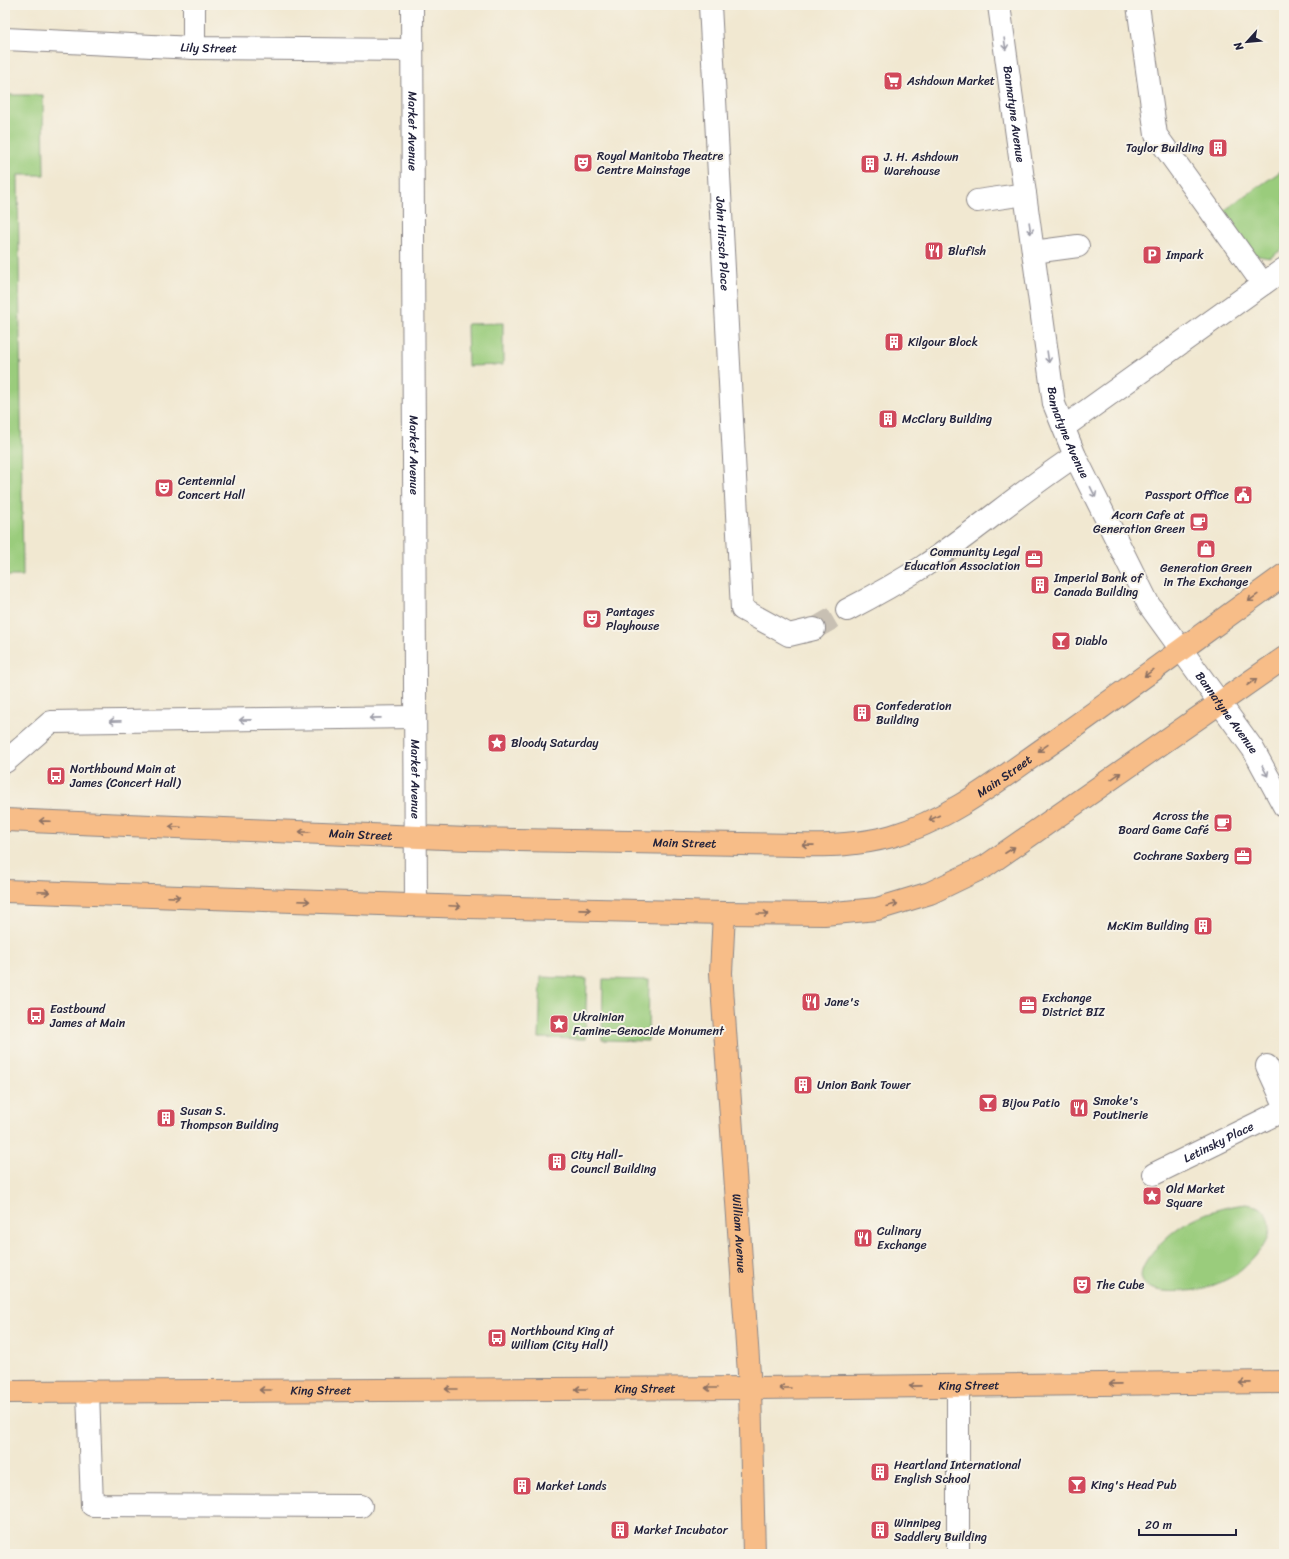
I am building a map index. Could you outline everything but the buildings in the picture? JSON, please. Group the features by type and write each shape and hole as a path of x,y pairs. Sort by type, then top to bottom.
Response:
{"main road":[{"name":"Main Street","path":"5,820 468,839 831,846 858,843 893,836 921,825 952,809 999,780 1284,575"},
{"path":"5,891 416,904 467,907 724,913 824,914 877,909 930,893 986,866 1284,658"},
{"name":"William Avenue","path":"724,913 721,973 750,1388 754,1554"},
{"name":"King Street","path":"5,1392 750,1388 1284,1382"}],"street":[{"path":"194,5 194,48"},
{"name":"Market Avenue","path":"412,5 414,836 416,904"},
{"name":"John Hirsch Place","path":"710,5 742,609 789,635 814,629"},
{"name":"Bannatyne Avenue","path":"999,5 1054,404 1075,456 1149,605 1253,749 1284,806"},
{"path":"1138,5 1156,135 1263,284"},
{"name":"Lily Street","path":"5,39 194,48 412,50"},
{"path":"977,201 1025,194"},
{"path":"1033,252 1078,246"},
{"path":"1064,427 1284,269"},
{"path":"847,610 876,595 924,565 1044,476 1075,456"},
{"path":"5,762 51,722 414,717"},
{"path":"1267,1066 1284,1103"},
{"name":"Letinsky Place","path":"1154,1174 1276,1114 1284,1112"},
{"path":"958,1386 958,1554"},
{"path":"88,1391 92,1505 361,1506"}],"green space":[{"path":"5,95 43,95 44,175 18,175 23,576 5,576"},
{"path":"1284,169 1284,248 1270,258 1253,255 1222,212"},
{"path":"503,323 503,365 468,366 467,324"},
{"path":"541,977 587,979 585,1039 539,1038"},
{"path":"603,979 649,980 648,1041 602,1040"},
{"path":"1247,1204 1261,1208 1268,1216 1270,1225 1264,1244 1257,1254 1235,1275 1218,1284 1192,1291 1162,1291 1149,1287 1145,1284 1142,1280 1141,1273 1144,1265 1163,1241 1178,1228 1206,1213 1231,1206"}],"tunnel":[{"path":"814,629 847,610"}],"place":[{"name":"Ashdown Market","path":"893,81"},
{"name":"Taylor Building","path":"1218,148"},
{"name":"Royal Manitoba Theatre Centre Mainstage","path":"583,163"},
{"name":"J. H. Ashdown Warehouse","path":"870,164"},
{"name":"Blufish","path":"934,251"},
{"name":"Impark","path":"1152,255"},
{"name":"Kilgour Block","path":"894,342"},
{"name":"McClary Building","path":"888,419"},
{"name":"Centennial Concert Hall","path":"164,488"},
{"name":"Passport Office","path":"1243,495"},
{"name":"Acorn Cafe at Generation Green","path":"1199,522"},
{"name":"Generation Green in The Exchange","path":"1206,549"},
{"name":"Community Legal Education Association","path":"1034,559"},
{"name":"Imperial Bank of Canada Building","path":"1040,585"},
{"name":"Pantages Playhouse","path":"592,619"},
{"name":"Diablo","path":"1061,641"},
{"name":"Confederation Building","path":"862,713"},
{"name":"Bloody Saturday","path":"497,743"},
{"name":"Northbound Main at James (Concert Hall)","path":"56,776"},
{"name":"Across the Board Game Café","path":"1223,823"},
{"name":"Cochrane Saxberg","path":"1243,856"},
{"name":"McKim Building","path":"1203,926"},
{"name":"Jane's","path":"811,1002"},
{"name":"Exchange District BIZ","path":"1028,1005"},
{"name":"Eastbound James at Main","path":"36,1016"},
{"name":"Ukrainian Famine–Genocide Monument","path":"559,1024"},
{"name":"Union Bank Tower","path":"803,1085"},
{"name":"Bijou Patio","path":"988,1103"},
{"name":"Smoke's Poutinerie","path":"1079,1108"},
{"name":"Susan S. Thompson Building","path":"166,1118"},
{"name":"City Hall- Council Building","path":"557,1162"},
{"name":"Old Market Square","path":"1152,1196"},
{"name":"Culinary Exchange","path":"863,1238"},
{"name":"The Cube","path":"1082,1285"},
{"name":"Northbound King at William (City Hall)","path":"497,1338"},
{"name":"Heartland International English School","path":"880,1472"},
{"name":"King's Head Pub","path":"1077,1485"},
{"name":"Market Lands","path":"522,1486"},
{"name":"Market Incubator","path":"620,1530"},
{"name":"Winnipeg Saddlery Building","path":"880,1530"}]}
